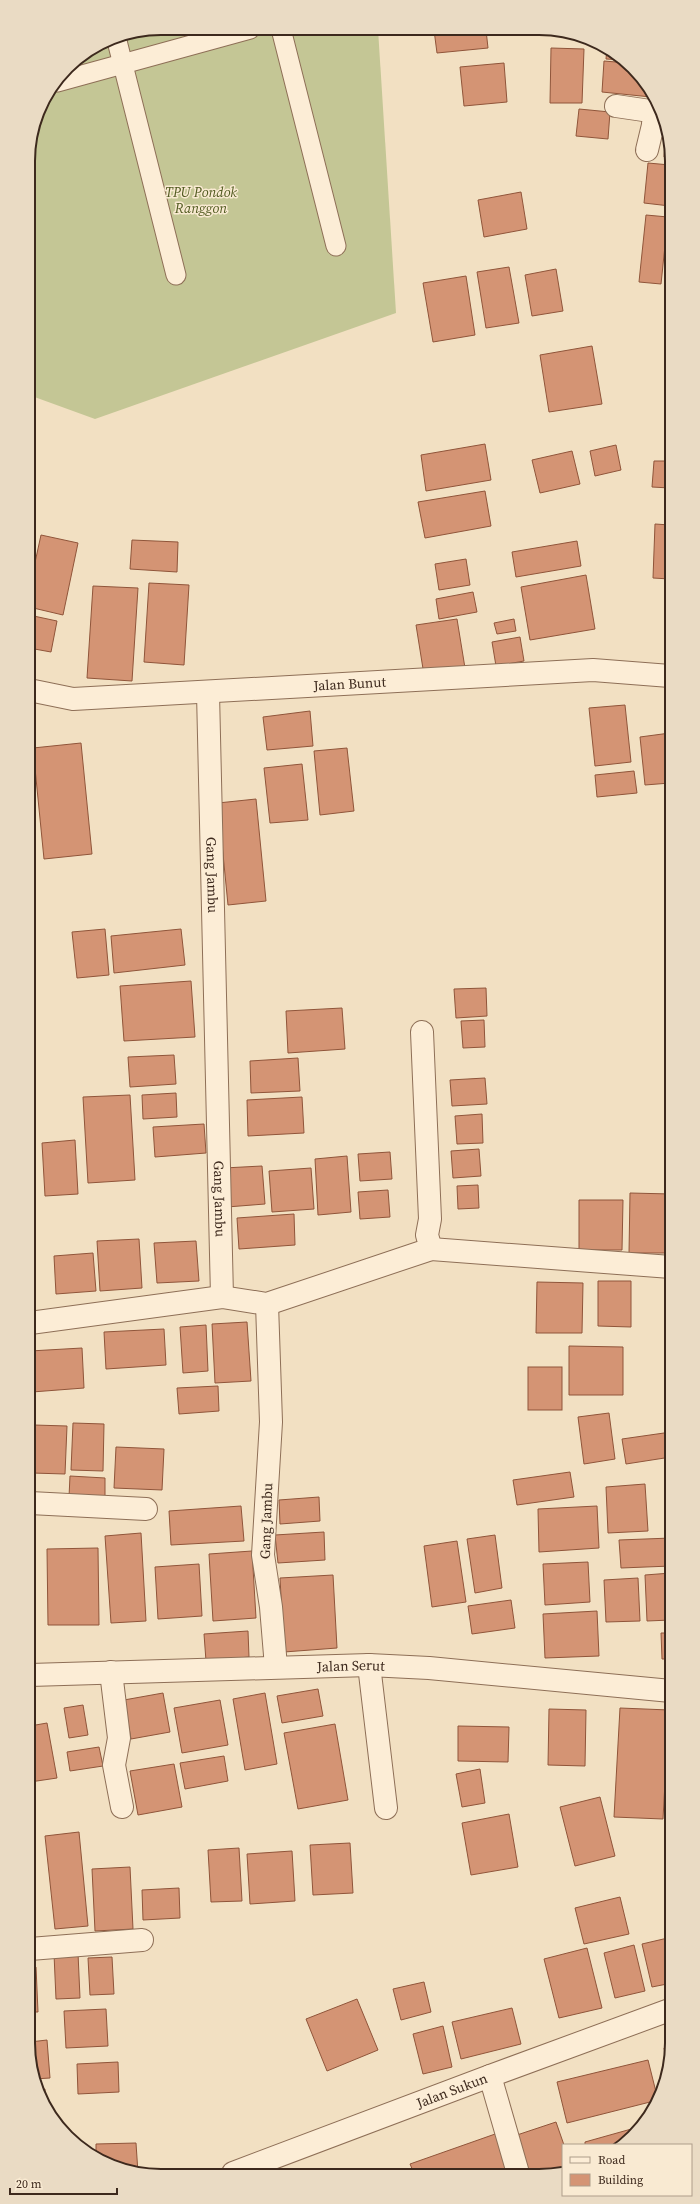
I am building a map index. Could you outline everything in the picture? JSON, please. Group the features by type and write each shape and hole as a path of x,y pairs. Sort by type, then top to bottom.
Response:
{"street":[{"path":"616,106 650,111 654,114 660,126 647,150"},
{"name":"Jalan Bunut","path":"35,691 73,699 208,693 593,670 665,676"},
{"name":"Gang Jambu","path":"208,693 222,1297"},
{"path":"422,1032 430,1219 427,1235 431,1249"},
{"path":"35,1322 222,1297 267,1304 431,1249 665,1267"},
{"name":"Gang Jambu","path":"267,1304 271,1422 263,1554 271,1608 276,1667"},
{"path":"35,1503 146,1508"},
{"path":"369,1665 386,1808"},
{"name":"Jalan Serut","path":"35,1675 369,1665 429,1668 665,1690"},
{"path":"110,1672 118,1738 114,1765 122,1807"},
{"path":"35,1949 142,1940"},
{"name":"Jalan Sukun","path":"247,2169 490,2076 665,2013"},
{"path":"490,2076 517,2169"}],"lane":[{"path":"65,80 229,35"},
{"path":"283,35 336,246"},
{"path":"117,43 176,275"}],"green space":[{"name":"TPU Pondok Ranggon","path":"161,35 378,35 396,313 95,419 35,397 35,153 39,128 52,98 61,84 72,72 91,56 113,45 136,37"}],"building":[{"path":"435,35 487,35 488,48 437,53"},
{"path":"551,48 584,49 582,103 550,103"},
{"path":"606,54 614,59 606,59"},
{"path":"604,61 617,62 639,84 647,97 602,92"},
{"path":"504,63 507,102 464,106 460,67"},
{"path":"579,109 610,112 608,139 576,136"},
{"path":"648,163 665,165 665,205 644,203"},
{"path":"521,192 527,229 484,237 478,200"},
{"path":"646,215 665,217 665,246 661,284 639,282"},
{"path":"509,267 519,323 486,328 477,272"},
{"path":"556,269 563,311 532,316 525,275"},
{"path":"466,276 475,335 433,342 423,283"},
{"path":"592,346 602,404 549,412 540,355"},
{"path":"485,444 491,480 426,491 421,455"},
{"path":"616,445 621,470 595,476 590,451"},
{"path":"572,451 580,484 540,493 532,460"},
{"path":"654,461 665,461 665,488 652,487"},
{"path":"485,491 491,526 425,538 418,502"},
{"path":"655,524 665,525 665,579 653,578"},
{"path":"41,535 78,543 63,615 35,608 35,562"},
{"path":"132,540 178,542 177,572 130,569"},
{"path":"577,541 581,566 516,577 512,552"},
{"path":"466,559 470,585 439,590 435,564"},
{"path":"586,575 595,629 530,640 521,587"},
{"path":"149,583 189,585 184,665 144,662"},
{"path":"93,586 138,588 132,681 87,678"},
{"path":"473,592 477,612 439,619 436,599"},
{"path":"35,616 57,621 51,652 35,649"},
{"path":"457,619 465,668 424,675 416,625"},
{"path":"514,619 516,631 497,634 494,623"},
{"path":"520,637 524,661 496,666 492,642"},
{"path":"625,705 631,762 595,766 589,708"},
{"path":"310,711 313,746 267,750 263,717"},
{"path":"665,734 665,783 645,785 640,737"},
{"path":"81,743 92,854 44,859 35,768 35,748"},
{"path":"347,748 354,811 320,815 314,751"},
{"path":"302,764 308,820 270,823 264,768"},
{"path":"634,771 637,793 597,797 595,775"},
{"path":"256,799 266,901 228,905 218,803"},
{"path":"105,929 109,975 77,978 72,932"},
{"path":"181,929 185,965 114,973 111,936"},
{"path":"191,981 195,1037 124,1041 120,986"},
{"path":"486,988 487,1016 456,1018 454,989"},
{"path":"342,1008 345,1049 288,1053 286,1011"},
{"path":"484,1020 485,1047 463,1048 461,1021"},
{"path":"174,1055 176,1084 130,1087 128,1057"},
{"path":"298,1058 300,1091 251,1093 250,1061"},
{"path":"485,1078 487,1104 452,1106 450,1080"},
{"path":"176,1093 177,1117 143,1119 142,1095"},
{"path":"130,1095 135,1180 88,1183 83,1097"},
{"path":"302,1097 304,1133 248,1136 247,1100"},
{"path":"482,1114 483,1143 457,1144 455,1116"},
{"path":"204,1124 206,1153 155,1157 153,1127"},
{"path":"75,1140 78,1194 45,1196 42,1143"},
{"path":"479,1149 481,1176 453,1178 451,1151"},
{"path":"390,1152 392,1179 360,1181 358,1154"},
{"path":"347,1156 351,1212 318,1215 315,1159"},
{"path":"262,1166 265,1204 227,1207 224,1168"},
{"path":"311,1168 314,1209 272,1212 269,1171"},
{"path":"478,1185 479,1208 458,1209 457,1186"},
{"path":"388,1190 390,1217 360,1219 358,1192"},
{"path":"630,1193 665,1194 665,1253 629,1253"},
{"path":"579,1200 623,1200 622,1250 579,1250"},
{"path":"294,1214 295,1245 239,1249 237,1218"},
{"path":"139,1239 142,1288 100,1291 97,1241"},
{"path":"196,1241 199,1281 157,1283 154,1243"},
{"path":"93,1253 96,1291 56,1294 54,1256"},
{"path":"598,1281 631,1281 631,1327 598,1326"},
{"path":"537,1282 583,1283 582,1333 536,1333"},
{"path":"247,1322 251,1381 215,1383 212,1324"},
{"path":"206,1325 208,1371 183,1373 180,1327"},
{"path":"164,1329 166,1365 106,1369 104,1332"},
{"path":"569,1346 623,1347 623,1395 569,1395"},
{"path":"82,1348 84,1388 35,1392 35,1351"},
{"path":"528,1367 562,1367 562,1410 528,1410"},
{"path":"218,1386 219,1411 179,1414 177,1388"},
{"path":"609,1413 615,1459 584,1464 578,1417"},
{"path":"73,1423 104,1424 103,1471 71,1470"},
{"path":"35,1425 67,1426 65,1474 35,1473"},
{"path":"665,1433 665,1458 626,1464 622,1439"},
{"path":"116,1447 164,1449 162,1490 114,1488"},
{"path":"570,1472 574,1497 517,1505 513,1480"},
{"path":"70,1476 105,1478 105,1499 69,1497"},
{"path":"645,1484 648,1531 608,1533 606,1487"},
{"path":"319,1497 320,1521 280,1524 279,1500"},
{"path":"241,1506 244,1541 171,1545 169,1511"},
{"path":"597,1506 599,1548 539,1552 538,1509"},
{"path":"324,1532 325,1560 278,1563 275,1535"},
{"path":"141,1533 146,1621 111,1623 105,1536"},
{"path":"495,1535 502,1588 475,1593 467,1539"},
{"path":"665,1538 665,1566 621,1568 619,1540"},
{"path":"457,1541 466,1602 432,1607 424,1546"},
{"path":"98,1548 99,1625 48,1625 47,1549"},
{"path":"252,1551 256,1618 213,1621 209,1554"},
{"path":"588,1562 590,1602 545,1605 543,1564"},
{"path":"199,1564 202,1616 158,1619 155,1567"},
{"path":"665,1573 665,1620 647,1621 645,1575"},
{"path":"333,1575 337,1648 284,1652 280,1578"},
{"path":"638,1578 640,1621 606,1622 604,1580"},
{"path":"511,1600 515,1628 472,1634 468,1606"},
{"path":"597,1611 599,1656 545,1658 543,1614"},
{"path":"248,1631 249,1657 206,1661 204,1634"},
{"path":"661,1633 665,1633 665,1659 662,1659"},
{"path":"318,1689 323,1716 282,1723 277,1696"},
{"path":"163,1693 170,1732 131,1739 124,1700"},
{"path":"265,1693 277,1764 245,1770 233,1699"},
{"path":"220,1700 228,1745 182,1753 174,1708"},
{"path":"83,1705 88,1735 69,1738 64,1708"},
{"path":"620,1708 665,1710 665,1783 663,1819 614,1817"},
{"path":"549,1709 586,1710 585,1766 548,1765"},
{"path":"47,1723 57,1778 35,1781 35,1725"},
{"path":"335,1724 348,1800 298,1809 284,1733"},
{"path":"458,1726 509,1727 508,1762 458,1761"},
{"path":"99,1747 103,1766 70,1771 67,1752"},
{"path":"224,1756 228,1781 185,1789 180,1763"},
{"path":"174,1764 182,1807 138,1815 130,1771"},
{"path":"480,1769 485,1803 462,1807 456,1774"},
{"path":"600,1797 615,1856 575,1866 560,1807"},
{"path":"509,1814 518,1867 471,1875 462,1823"},
{"path":"79,1832 88,1926 55,1929 45,1836"},
{"path":"350,1843 353,1893 313,1895 310,1845"},
{"path":"239,1848 242,1901 211,1902 208,1850"},
{"path":"292,1851 295,1901 250,1904 247,1854"},
{"path":"130,1867 133,1929 95,1931 92,1869"},
{"path":"179,1888 180,1918 143,1920 142,1890"},
{"path":"620,1897 629,1934 584,1944 575,1908"},
{"path":"665,1939 665,1984 652,1987 642,1944"},
{"path":"634,1945 645,1991 615,1998 604,1953"},
{"path":"587,1948 602,2008 559,2018 544,1959"},
{"path":"78,1953 80,1998 56,1999 54,1954"},
{"path":"112,1957 114,1994 90,1995 88,1958"},
{"path":"35,1967 36,1967 38,2012 35,2012"},
{"path":"424,1982 431,2012 401,2020 393,1989"},
{"path":"357,1999 378,2050 327,2071 306,2019"},
{"path":"512,2008 521,2044 461,2059 452,2022"},
{"path":"106,2009 108,2046 66,2048 64,2011"},
{"path":"443,2026 452,2067 423,2074 413,2034"},
{"path":"47,2040 50,2078 40,2079 37,2068 35,2041"},
{"path":"648,2060 655,2090 650,2102 567,2123 557,2082"},
{"path":"118,2062 119,2092 78,2094 77,2064"},
{"path":"556,2122 564,2144 562,2144 562,2167 522,2169 511,2137"},
{"path":"631,2129 614,2144 585,2144 585,2142"},
{"path":"498,2133 511,2169 412,2169 410,2164"},
{"path":"136,2143 138,2167 105,2156 96,2151 96,2144"}]}
